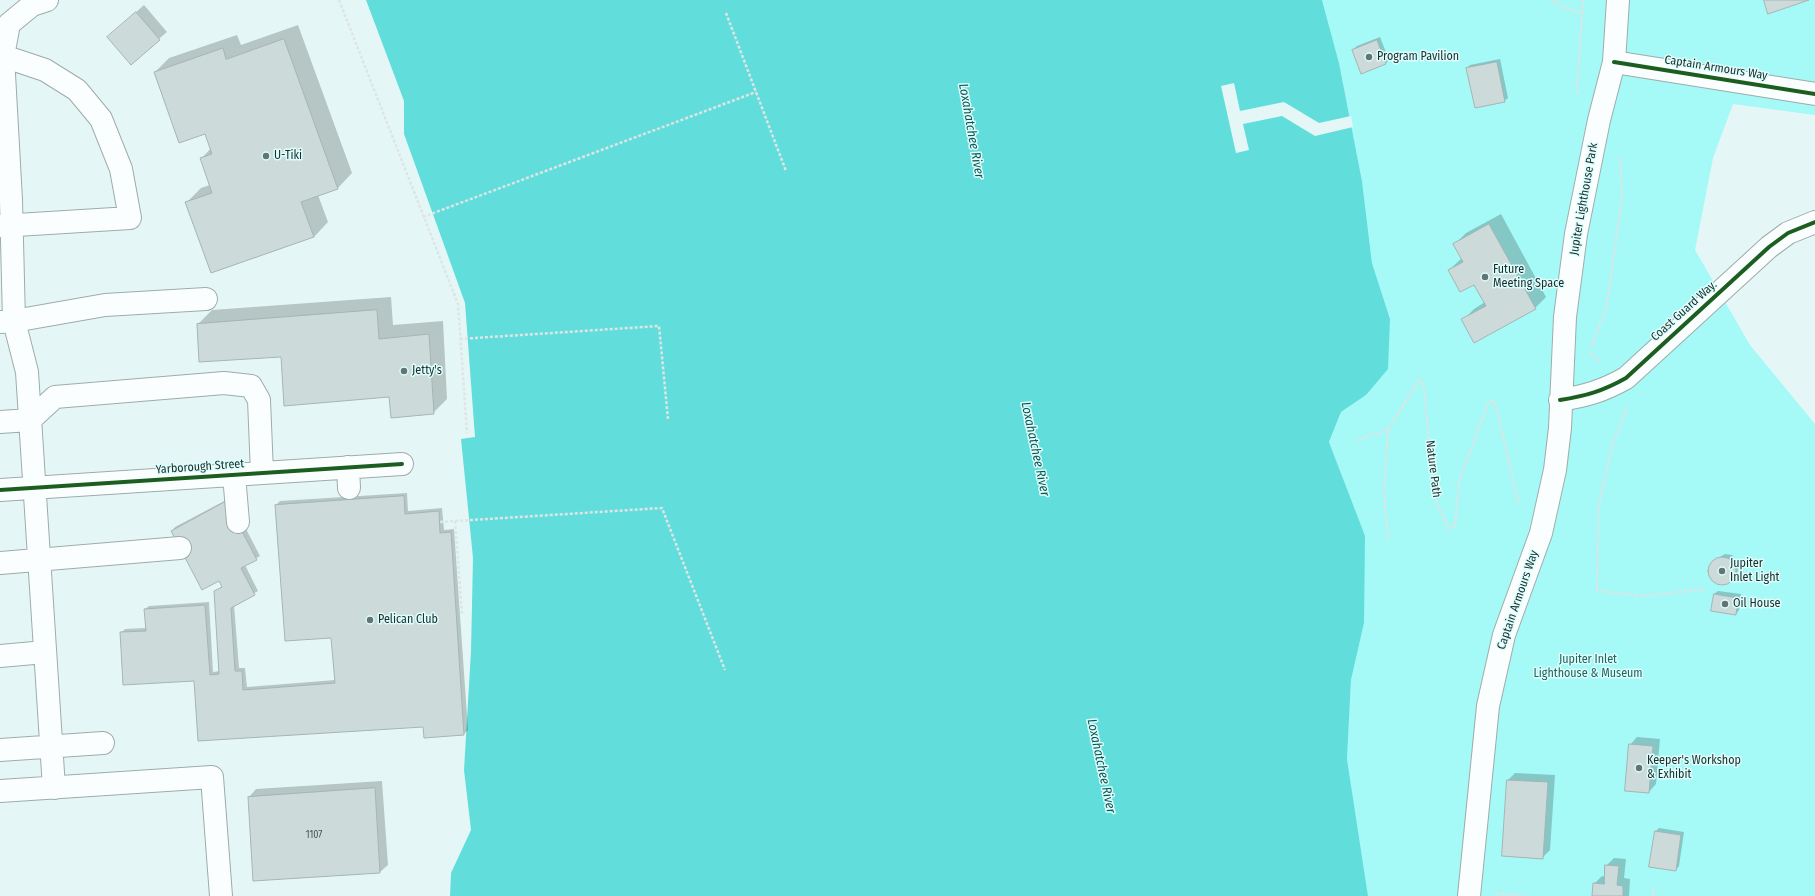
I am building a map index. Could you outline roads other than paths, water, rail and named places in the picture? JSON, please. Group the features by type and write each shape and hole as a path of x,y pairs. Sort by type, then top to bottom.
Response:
{"street":[{"path":"47,0 32,5 8,24 1,56 7,322 27,372 54,788"},
{"name":"Jupiter Lighthouse Park","path":"1560,400 1565,317 1575,242 1599,120 1614,62 1618,0"},
{"path":"1,56 45,70 77,90 101,119 121,169 130,218 6,226"},
{"name":"Captain Armours Way","path":"1614,62 1815,94"},
{"name":"Coast Guard Way.","path":"1560,400 1587,396 1626,378 1769,247 1788,233 1815,222"},
{"path":"7,322 105,305 206,299"},
{"path":"0,422 30,420 54,397 224,383 251,386 259,400 262,473"},
{"name":"Captain Armours Way","path":"1470,893 1488,706 1504,635 1542,533 1555,470 1560,428 1560,400"},
{"name":"Yarborough Street","path":"0,490 262,473 349,478 402,464"},
{"path":"234,475 238,522"},
{"path":"0,563 180,548"},
{"path":"0,656 45,652"},
{"path":"0,750 103,743"},
{"path":"0,791 212,777 221,896"}],"water":[{"name":"Loxahatchee River","path":"366,0 1322,0 1339,63 1362,181 1372,263 1390,319 1388,369 1366,395 1341,412 1329,442 1365,536 1364,623 1351,680 1347,759 1368,896 450,896 451,873 471,830 464,770 471,651 473,558 461,439 475,437 465,303 404,134 404,101"}],"place":[{"name":"Program Pavilion","path":"1369,57"},
{"name":"U-Tiki","path":"266,156"},
{"name":"Future Meeting Space","path":"1485,277"},
{"name":"Jetty's","path":"404,371"},
{"name":"Jupiter Inlet Light","path":"1722,571"},
{"name":"Oil House","path":"1725,604"},
{"name":"Pelican Club","path":"370,620"},
{"name":"Keeper's Workshop & Exhibit","path":"1639,768"}],"park label":[{"name":"Jupiter Inlet Lighthouse & Museum","path":"1588,667"}]}
